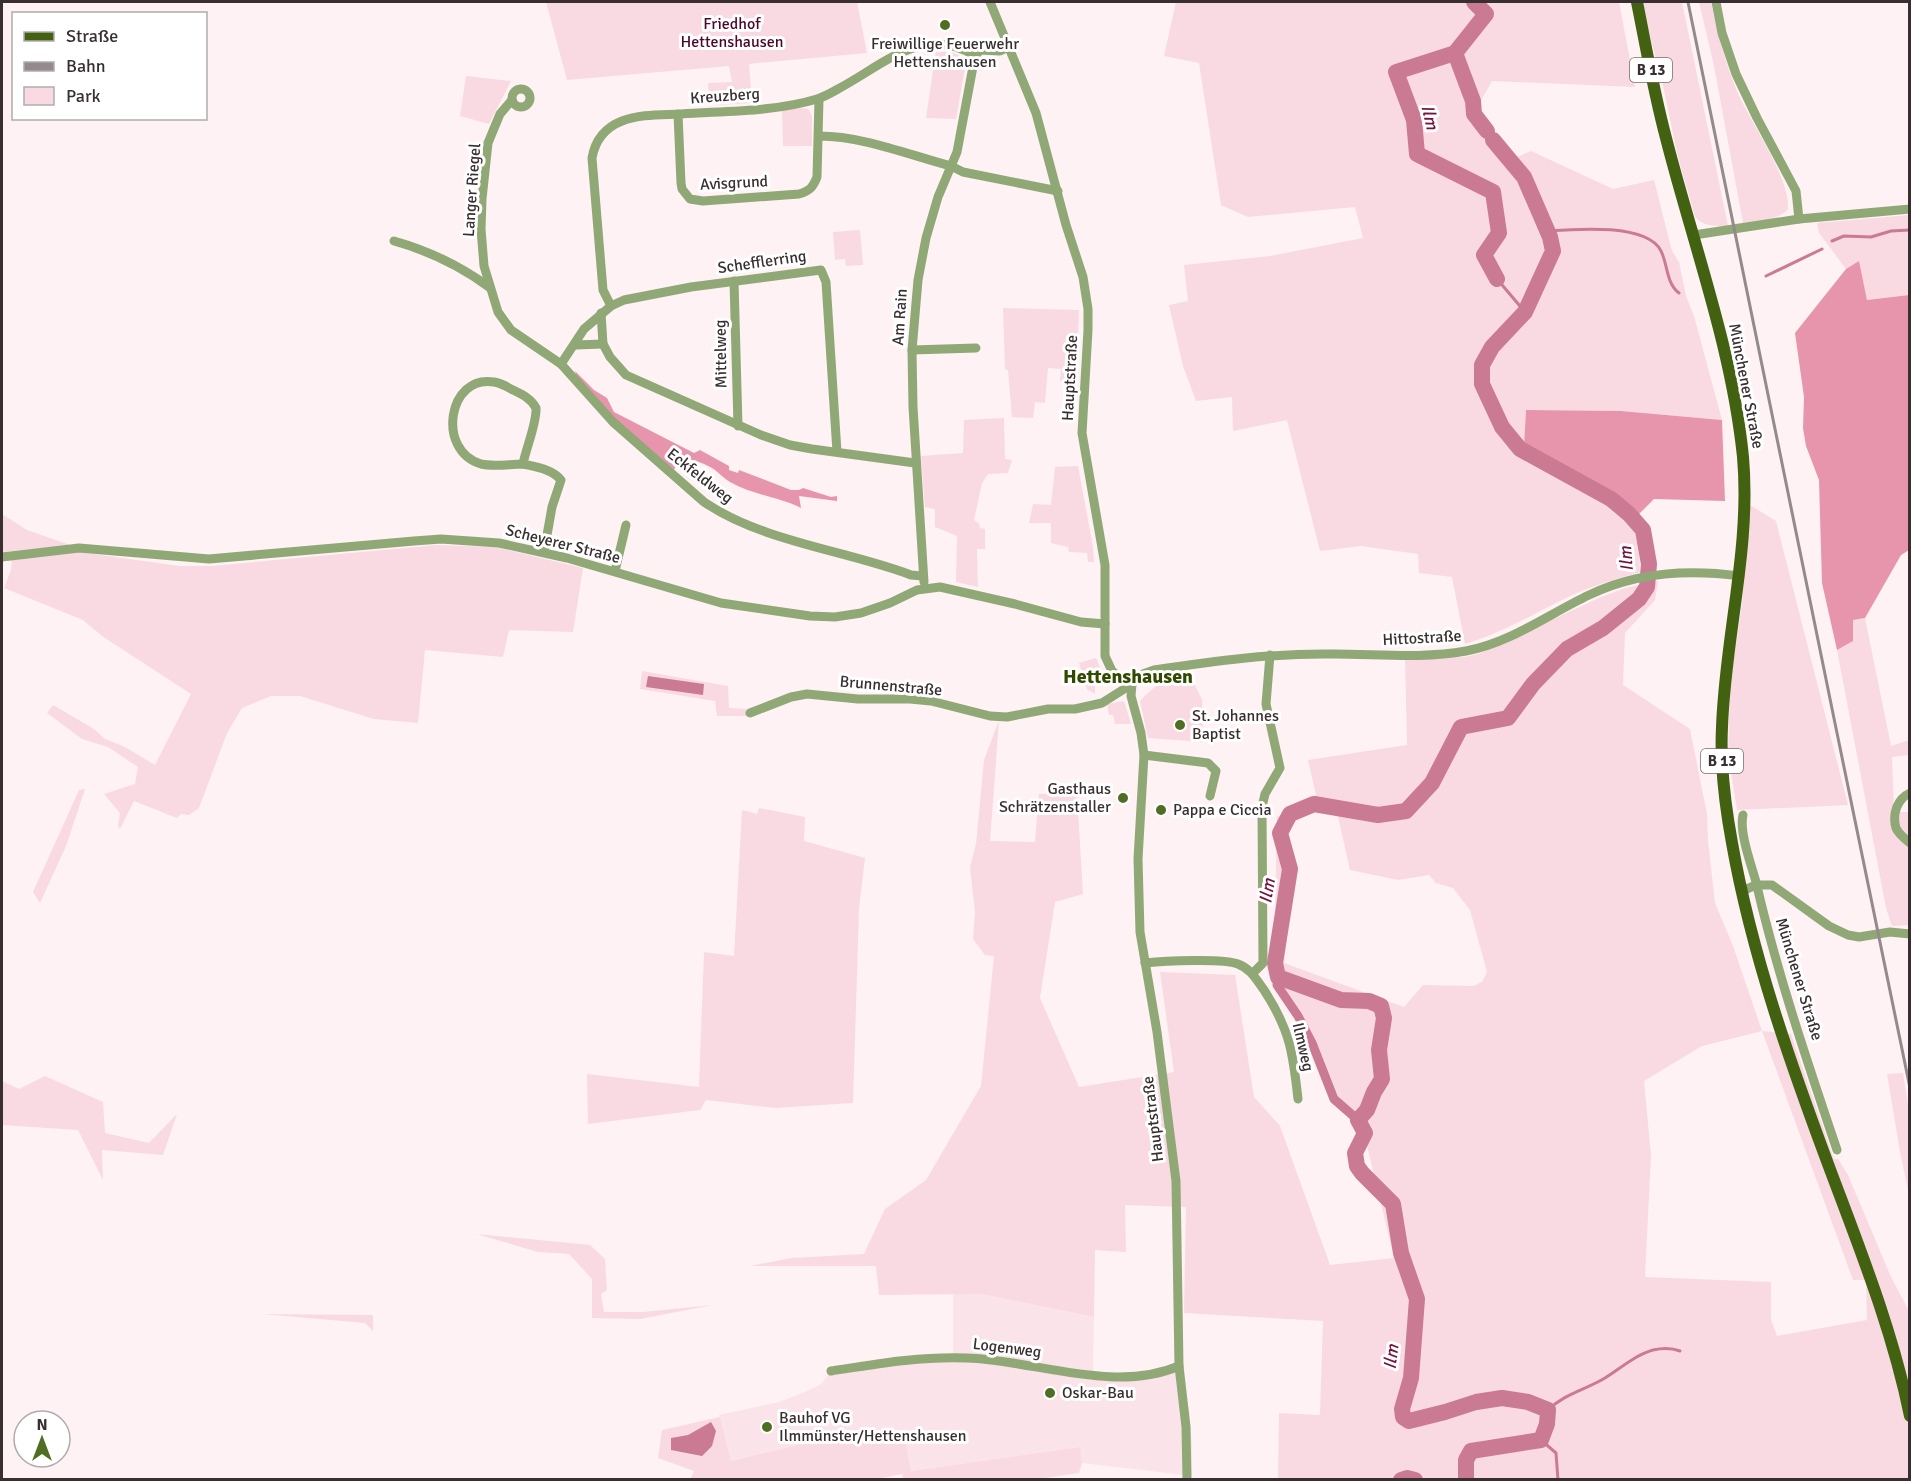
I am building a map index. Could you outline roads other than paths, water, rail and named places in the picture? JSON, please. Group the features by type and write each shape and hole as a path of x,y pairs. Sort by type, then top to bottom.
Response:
{"main road":[{"name":"Münchener Straße","path":"1637,2 1666,137 1726,358 1736,406 1743,459 1745,507 1740,576 1724,689 1721,751 1727,812 1742,891"},
{"name":"B 13","path":"1742,891 1760,962 1784,1041 1880,1307 1898,1365 1910,1416"}],"street":[{"name":"Hauptstraße","path":"990,2 1036,113 1066,225 1083,277 1088,309 1082,433 1105,565 1104,646 1108,663 1120,678 1132,684 1131,696 1141,733 1144,755 1138,859 1140,932 1157,1032 1176,1181 1179,1366 1186,1427 1187,1479"},
{"path":"1716,2 1722,33 1736,74 1756,118 1796,191 1799,219"},
{"name":"Kreuzberg","path":"611,306 603,290 591,171 594,146 600,136 623,121 678,114 782,106 819,99 858,79 907,49 917,46 927,44 957,47 975,56"},
{"path":"975,56 980,50 1000,51 1010,46"},
{"name":"Am Rain","path":"926,588 922,576 915,463 912,350 918,280 938,197 957,152 975,56"},
{"name":"Avisgrund","path":"678,114 681,183 686,195 696,201 808,191 814,186 817,177 819,99"},
{"name":"Langer Riegel","path":"512,100 500,114 488,143 481,229 484,266 498,312 506,326 561,364"},
{"path":"819,136 835,136 865,142 975,174 1058,191"},
{"path":"1694,235 1799,219 1910,209"},
{"path":"394,241 441,257 465,269 489,286"},
{"name":"Schefflerring","path":"561,364 584,328 611,306 658,292 821,270 826,282 837,452"},
{"name":"Mittelweg","path":"734,282 738,426"},
{"path":"602,313 603,344 610,357 627,375 738,426 790,445 915,463"},
{"path":"574,345 603,344"},
{"path":"912,350 976,348"},
{"name":"Eckfeldweg","path":"561,364 612,422 718,512 770,532 911,575 922,576"},
{"path":"523,465 529,436 536,420 536,408 533,403 517,392 495,382 479,384 468,389 459,400 451,422 454,437 461,450 482,464 523,465 545,469 560,479 550,515 544,552"},
{"path":"615,571 626,525"},
{"name":"Scheyerer Straße","path":"2,557 79,548 209,559 441,539 499,543 544,552 721,603 810,616 861,613 926,588 940,587 1081,622 1105,624"},
{"name":"Hittostraße","path":"1132,684 1136,678 1154,670 1270,655 1412,656 1466,651 1521,631 1591,593 1632,580 1687,572 1740,576"},
{"path":"1145,963 1229,962 1243,966 1253,973 1263,963 1262,807 1266,794 1280,768 1266,704 1270,655"},
{"name":"Brunnenstraße","path":"750,712 791,697 807,694 858,699 931,701 990,716 1007,717 1048,709 1075,709 1102,703 1132,684"},
{"path":"1144,755 1208,764 1216,771 1210,796"},
{"path":"1910,793 1903,796 1894,812 1897,830 1910,843"},
{"name":"Münchener Straße","path":"1743,815 1743,830 1761,909 1797,1033 1837,1150"},
{"path":"1742,891 1756,885 1772,885 1829,926 1848,935 1859,937 1890,932 1910,934"},
{"name":"Ilmweg","path":"1253,973 1276,1008 1289,1038 1298,1099"},
{"name":"Logenweg","path":"831,1371 939,1357 982,1359 1111,1376 1161,1373 1179,1366"}],"waterway":[{"name":"Ilm","path":"1474,2 1486,14 1455,53 1396,72 1414,120 1417,154 1493,192 1499,233 1484,255 1497,279"},
{"name":"Ilm","path":"1455,53 1473,101 1474,114 1487,131"},
{"name":"Ilm","path":"1466,1480 1466,1460 1471,1451 1541,1440 1547,1424 1548,1410 1528,1402 1502,1398 1476,1402 1409,1421 1403,1417 1402,1409 1411,1378 1417,1299 1401,1253 1393,1204 1362,1173 1357,1166 1355,1153 1365,1133 1358,1120 1367,1110 1382,1079 1379,1050 1384,1018 1381,1006 1369,1001 1341,1000 1278,977 1275,963 1290,869 1280,833 1290,814 1314,804 1378,815 1406,811 1432,783 1461,727 1508,718 1533,684 1567,649 1603,628 1639,599 1647,587 1649,564 1643,530 1611,499 1520,449 1502,427 1482,384 1482,365 1492,347 1525,312 1553,251 1550,237 1524,177 1493,140"},
{"path":"1548,231 1592,229 1626,232 1641,236 1653,242 1661,251 1669,279 1679,293"},
{"path":"1832,241 1844,236 1871,237 1891,231 1910,230"},
{"path":"1766,276 1822,249"},
{"name":"Ilm","path":"1497,279 1525,312"},
{"path":"1278,977 1277,985 1298,1016 1312,1043 1334,1099 1358,1120"},
{"path":"1548,1410 1561,1400 1605,1378 1646,1352 1663,1349 1680,1351"},
{"path":"1541,1440 1556,1453 1558,1480"},
{"name":"Ilm","path":"1401,1480 1407,1478 1415,1480"}],"railway":[{"path":"1688,2 1910,1088"}],"place":[{"name":"Freiwillige Feuerwehr Hettenshausen","path":"945,25"},
{"name":"St. Johannes Baptist","path":"1180,725"},
{"name":"Gasthaus Schrätzenstaller","path":"1123,798"},
{"name":"Pappa e Ciccia","path":"1161,810"},
{"name":"Oskar-Bau","path":"1050,1393"},
{"name":"Bauhof VG Ilmmünster/Hettenshausen","path":"767,1427"}],"district":[{"name":"Hettenshausen","path":"1128,676"}],"park label":[{"name":"Friedhof Hettenshausen","path":"732,33"}]}
